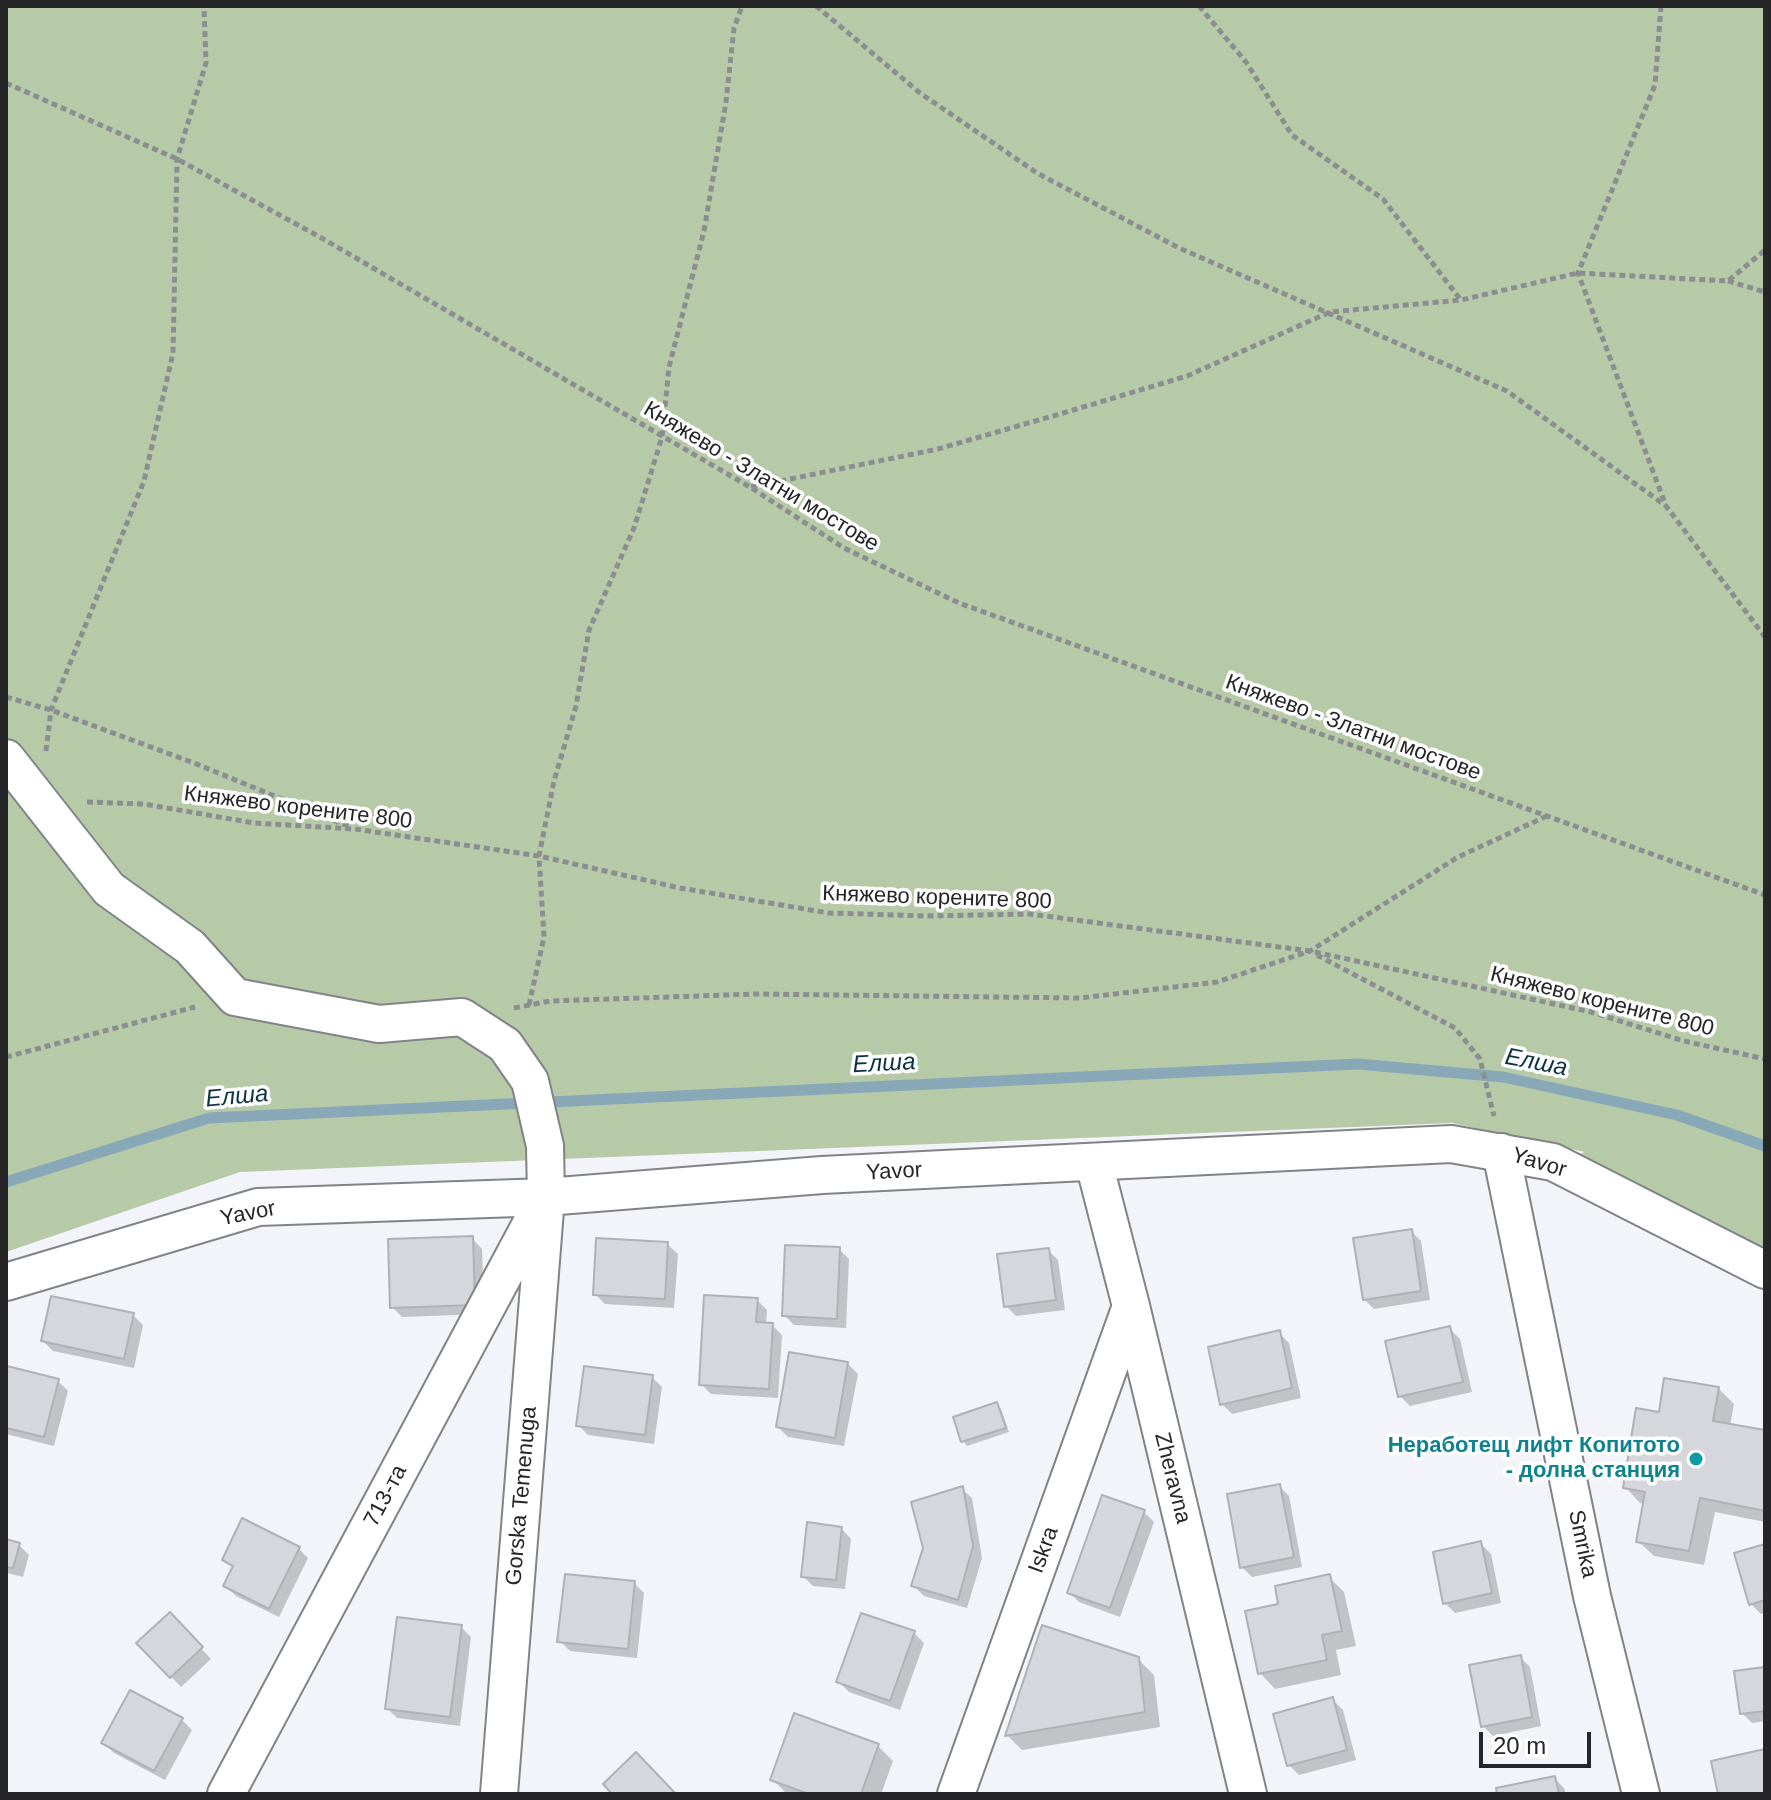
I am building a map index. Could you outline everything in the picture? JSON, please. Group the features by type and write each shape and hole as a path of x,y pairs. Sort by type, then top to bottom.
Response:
{"street":[{"path":"6,758 109,889 190,947 235,997 379,1024 462,1017"},
{"name":"Gorska Temenuga","path":"462,1017 505,1045 530,1081 545,1146 546,1197 503,1791"},
{"name":"Yavor","path":"6,1282 258,1207 546,1197 822,1175 1451,1144 1553,1162 1765,1270"},
{"name":"Smrika","path":"1501,1152 1592,1596 1641,1794"},
{"name":"Zheravna","path":"1094,1163 1248,1794"},
{"name":"713-та","path":"226,1794 546,1197"},
{"name":"Iskra","path":"956,1794 1131,1306"}],"path":[{"path":"41,800 51,710 144,481 173,353 177,159 206,63 204,6"},
{"path":"529,1005 544,937 539,856 554,781 576,706 589,630 634,528 662,437 669,367 704,231 726,102 734,28 742,6"},
{"path":"816,6 920,93 1037,173 1179,248 1507,391 1666,506"},
{"path":"1199,6 1246,62 1292,135 1383,199 1461,300"},
{"path":"1661,6 1655,85 1578,273 1666,506 1765,637"},
{"name":"Княжево - Златни мостове","path":"6,83 177,159 318,236 750,487 844,548 959,603 1765,895"},
{"path":"1728,281 1765,250"},
{"path":"750,487 938,449 1187,376 1330,312 1461,300 1578,273 1728,281 1765,292"},
{"path":"6,697 51,710 194,763 355,829"},
{"name":"Княжево корените 800","path":"41,800 144,804 254,823 355,829 539,856 680,888 829,913 927,916 1030,914 1310,951 1591,1012 1684,1041 1765,1059"},
{"path":"462,1017 564,1001 756,994 1080,998 1217,982 1310,951 1458,857 1549,815"},
{"path":"1310,951 1455,1028 1480,1059 1490,1095"},
{"path":"6,1057 235,997"}],"green space":[{"path":"6,6 1765,6 1765,1270 1553,1162 1585,1152 1452,1123 240,1172 6,1252"}],"building":[{"path":"1412,1229 1421,1291 1363,1300 1353,1238"},
{"path":"473,1236 475,1305 390,1308 388,1239"},
{"path":"596,1238 668,1242 665,1299 593,1295"},
{"path":"785,1245 840,1247 837,1319 782,1316"},
{"path":"1049,1248 1056,1300 1004,1307 997,1254"},
{"path":"704,1295 758,1298 756,1322 773,1323 769,1389 699,1385"},
{"path":"51,1296 134,1313 124,1359 41,1341"},
{"path":"1450,1326 1463,1382 1398,1397 1385,1341"},
{"path":"1280,1330 1292,1388 1220,1405 1208,1347"},
{"path":"789,1352 848,1362 835,1438 776,1427"},
{"path":"7,1366 59,1379 44,1437 6,1428"},
{"path":"584,1366 653,1375 645,1435 576,1426"},
{"name":"Неработещ лифт Копитото - долна станция","path":"1664,1378 1719,1387 1713,1421 1765,1430 1765,1511 1700,1498 1689,1551 1636,1542 1645,1492 1623,1488 1636,1408 1659,1412"},
{"path":"997,1402 1006,1428 961,1442 953,1417"},
{"path":"1280,1484 1294,1557 1240,1568 1227,1494"},
{"path":"963,1486 973,1546 958,1600 911,1586 923,1548 911,1502"},
{"path":"1102,1495 1145,1510 1110,1608 1067,1593"},
{"path":"242,1518 300,1547 269,1609 223,1586 233,1566 222,1560"},
{"path":"807,1522 842,1527 836,1580 801,1577"},
{"path":"6,1539 20,1543 13,1568 6,1567"},
{"path":"1481,1541 1492,1593 1443,1604 1433,1552"},
{"path":"1765,1544 1765,1600 1749,1605 1734,1553"},
{"path":"565,1574 635,1581 628,1649 557,1642"},
{"path":"1330,1574 1342,1631 1322,1635 1327,1660 1258,1674 1245,1611 1278,1604 1275,1586"},
{"path":"170,1612 203,1647 170,1678 136,1643"},
{"path":"861,1613 915,1631 890,1701 836,1682"},
{"path":"397,1617 462,1625 450,1717 385,1709"},
{"path":"1042,1625 1139,1657 1145,1712 1005,1736"},
{"path":"1521,1655 1532,1717 1481,1727 1469,1665"},
{"path":"1765,1667 1765,1711 1740,1714 1734,1671"},
{"path":"130,1690 183,1718 154,1771 101,1743"},
{"path":"1333,1697 1347,1750 1287,1766 1273,1714"},
{"path":"794,1713 879,1744 861,1794 809,1794 770,1780"},
{"path":"1765,1749 1765,1794 1718,1794 1711,1761"},
{"path":"636,1752 676,1794 612,1794 603,1784"},
{"path":"1555,1776 1559,1794 1497,1794 1496,1788"}],"waterway":[{"name":"Елша","path":"6,1182 209,1118 1358,1064 1503,1077 1677,1115 1765,1146"}],"place":[{"name":"Неработещ лифт Копитото - долна станция","path":"1696,1459"}]}
